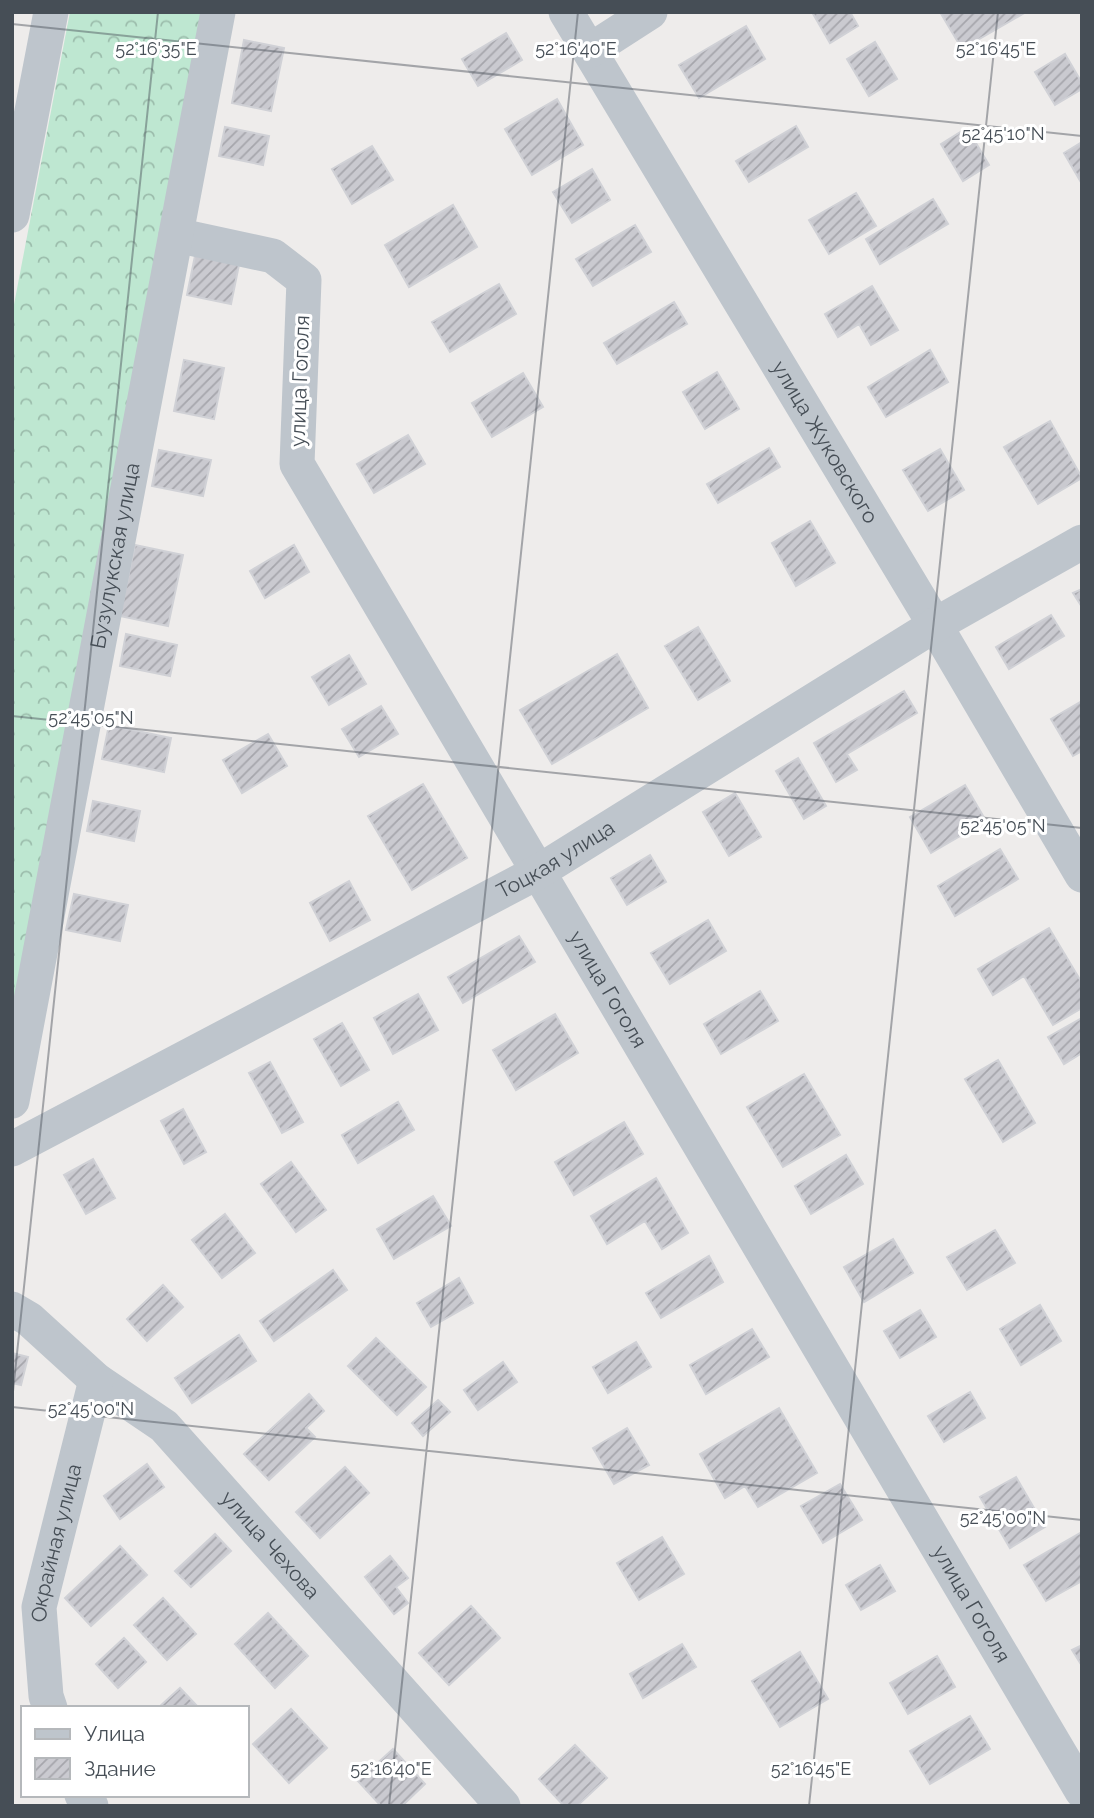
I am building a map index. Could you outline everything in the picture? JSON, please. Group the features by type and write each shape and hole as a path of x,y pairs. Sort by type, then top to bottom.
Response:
{"street":[{"path":"12,215 51,12"},
{"name":"Бузулукская улица","path":"12,1101 218,12"},
{"name":"улица Жуковского","path":"566,12 1082,874"},
{"path":"591,50 650,12"},
{"name":"улица Гоголя","path":"176,235 273,256 304,279 296,464 1082,1791"},
{"name":"Тоцкая улица","path":"12,1149 538,872 935,625 1082,542"},
{"name":"улица Чехова","path":"12,1309 29,1319 96,1380 164,1426 503,1806"},
{"name":"Окрайная улица","path":"49,1706 46,1696 39,1607 96,1380"},
{"path":"1061,1806 1082,1791"}],"green space":[{"path":"70,12 201,12 12,1031 12,315"}],"building":[{"path":"812,12 850,12 858,26 830,43"},
{"path":"940,12 1026,12 962,49"},
{"path":"746,26 765,59 699,98 679,65"},
{"path":"506,33 522,60 478,86 462,59"},
{"path":"244,40 284,48 271,111 232,103"},
{"path":"875,42 897,79 869,96 847,59"},
{"path":"1065,54 1082,83 1082,89 1055,105 1035,72"},
{"path":"557,99 583,145 532,175 505,129"},
{"path":"796,126 808,147 749,182 736,161"},
{"path":"225,127 269,136 263,165 219,156"},
{"path":"967,128 989,165 963,181 941,144"},
{"path":"1082,142 1082,184 1064,153"},
{"path":"372,146 393,180 352,204 332,169"},
{"path":"592,169 610,200 572,223 553,192"},
{"path":"856,193 876,226 829,254 809,220"},
{"path":"933,199 948,224 880,264 866,239"},
{"path":"453,205 477,247 409,287 385,245"},
{"path":"635,225 651,252 593,286 576,259"},
{"path":"197,246 241,255 231,304 187,295"},
{"path":"499,284 516,314 450,352 432,322"},
{"path":"872,286 898,330 871,345 859,324 838,337 825,314"},
{"path":"674,302 687,324 617,364 604,343"},
{"path":"930,350 948,382 886,417 868,387"},
{"path":"184,360 224,368 214,419 174,411"},
{"path":"717,372 739,409 705,429 683,392"},
{"path":"523,373 543,407 492,437 472,403"},
{"path":"1050,421 1082,478 1038,504 1004,447"},
{"path":"408,435 425,464 374,493 357,464"},
{"path":"769,448 780,467 718,503 707,484"},
{"path":"940,449 964,490 928,511 903,470"},
{"path":"159,450 211,460 203,496 152,486"},
{"path":"810,521 835,563 796,586 772,543"},
{"path":"135,545 183,555 168,626 120,616"},
{"path":"294,545 309,572 265,598 250,571"},
{"path":"1082,589 1082,607 1073,593"},
{"path":"1051,615 1064,636 1009,669 996,647"},
{"path":"698,627 730,681 698,700 665,646"},
{"path":"126,634 177,645 170,676 120,666"},
{"path":"617,654 648,708 552,764 520,710"},
{"path":"349,655 366,684 329,705 312,677"},
{"path":"904,691 917,713 847,754 857,770 836,782 814,743"},
{"path":"1082,701 1082,751 1073,756 1051,719"},
{"path":"381,706 398,734 359,757 342,729"},
{"path":"109,725 171,738 164,772 102,759"},
{"path":"268,734 287,766 242,793 223,760"},
{"path":"798,758 826,806 804,819 776,771"},
{"path":"423,784 467,858 412,890 368,816"},
{"path":"965,785 986,821 931,853 910,817"},
{"path":"735,793 761,837 729,856 703,812"},
{"path":"93,801 140,811 134,841 87,831"},
{"path":"1000,849 1018,879 955,916 938,886"},
{"path":"650,855 666,882 627,905 611,878"},
{"path":"349,881 370,920 330,941 310,903"},
{"path":"74,894 128,905 120,941 66,930"},
{"path":"708,920 726,951 670,984 651,953"},
{"path":"1049,928 1082,983 1082,1008 1053,1025 1024,976 993,995 978,969"},
{"path":"519,936 535,962 463,1003 448,977"},
{"path":"760,991 778,1021 721,1054 704,1024"},
{"path":"418,994 438,1030 393,1054 374,1018"},
{"path":"555,1014 578,1053 516,1090 493,1050"},
{"path":"1082,1018 1082,1053 1064,1064 1048,1037"},
{"path":"342,1023 369,1070 341,1086 314,1039"},
{"path":"998,1060 1035,1123 1003,1142 965,1079"},
{"path":"270,1062 303,1122 282,1133 249,1073"},
{"path":"804,1074 840,1135 783,1167 747,1107"},
{"path":"398,1102 414,1130 358,1163 342,1135"},
{"path":"183,1109 206,1152 184,1164 161,1121"},
{"path":"624,1122 643,1154 574,1195 555,1162"},
{"path":"846,1155 863,1184 811,1214 795,1186"},
{"path":"93,1159 115,1198 86,1214 64,1175"},
{"path":"291,1162 326,1210 296,1232 261,1184"},
{"path":"656,1178 688,1233 662,1249 645,1221 607,1244 591,1216"},
{"path":"433,1196 451,1226 394,1259 377,1229"},
{"path":"225,1214 255,1253 222,1278 192,1240"},
{"path":"995,1230 1015,1263 967,1290 947,1257"},
{"path":"893,1239 913,1273 864,1302 844,1267"},
{"path":"709,1256 723,1282 661,1318 646,1293"},
{"path":"333,1270 347,1290 274,1341 260,1321"},
{"path":"459,1278 473,1303 431,1327 417,1303"},
{"path":"163,1285 183,1307 147,1341 127,1319"},
{"path":"1040,1305 1061,1341 1021,1365 1000,1329"},
{"path":"920,1310 936,1337 900,1358 884,1331"},
{"path":"752,1329 769,1357 706,1394 690,1365"},
{"path":"239,1335 256,1361 192,1403 175,1378"},
{"path":"376,1338 426,1387 397,1415 348,1366"},
{"path":"636,1342 651,1367 608,1393 593,1367"},
{"path":"12,1353 28,1357 21,1385 12,1383"},
{"path":"503,1362 517,1382 478,1410 464,1390"},
{"path":"970,1392 985,1418 944,1442 928,1416"},
{"path":"309,1394 324,1411 306,1428 315,1437 269,1480 244,1454"},
{"path":"438,1400 450,1412 423,1436 412,1423"},
{"path":"779,1408 817,1473 758,1507 745,1486 725,1498 700,1454"},
{"path":"627,1428 649,1465 614,1484 593,1448"},
{"path":"147,1464 164,1487 120,1519 104,1496"},
{"path":"345,1467 369,1493 320,1538 296,1512"},
{"path":"1016,1477 1045,1527 1010,1548 980,1497"},
{"path":"840,1484 862,1520 823,1543 801,1506"},
{"path":"1082,1532 1082,1581 1046,1601 1024,1565"},
{"path":"215,1534 231,1551 191,1587 175,1571"},
{"path":"662,1537 684,1574 639,1600 617,1563"},
{"path":"120,1546 147,1575 91,1626 65,1598"},
{"path":"390,1556 408,1578 396,1587 408,1603 394,1614 365,1577"},
{"path":"880,1565 895,1591 861,1610 846,1585"},
{"path":"163,1598 196,1634 167,1660 134,1625"},
{"path":"471,1606 500,1638 449,1685 419,1653"},
{"path":"268,1613 308,1656 275,1688 235,1644"},
{"path":"124,1638 146,1662 118,1688 96,1664"},
{"path":"682,1644 696,1667 643,1698 630,1674"},
{"path":"1082,1645 1082,1666 1072,1650"},
{"path":"800,1652 828,1699 780,1727 752,1681"},
{"path":"937,1656 955,1687 908,1714 890,1683"},
{"path":"180,1688 197,1706 160,1706"},
{"path":"291,1709 327,1748 289,1783 253,1744"},
{"path":"970,1716 990,1749 930,1784 910,1751"},
{"path":"575,1745 607,1778 577,1806 564,1806 539,1779"},
{"path":"393,1749 425,1784 402,1806 381,1806 358,1781"}]}
